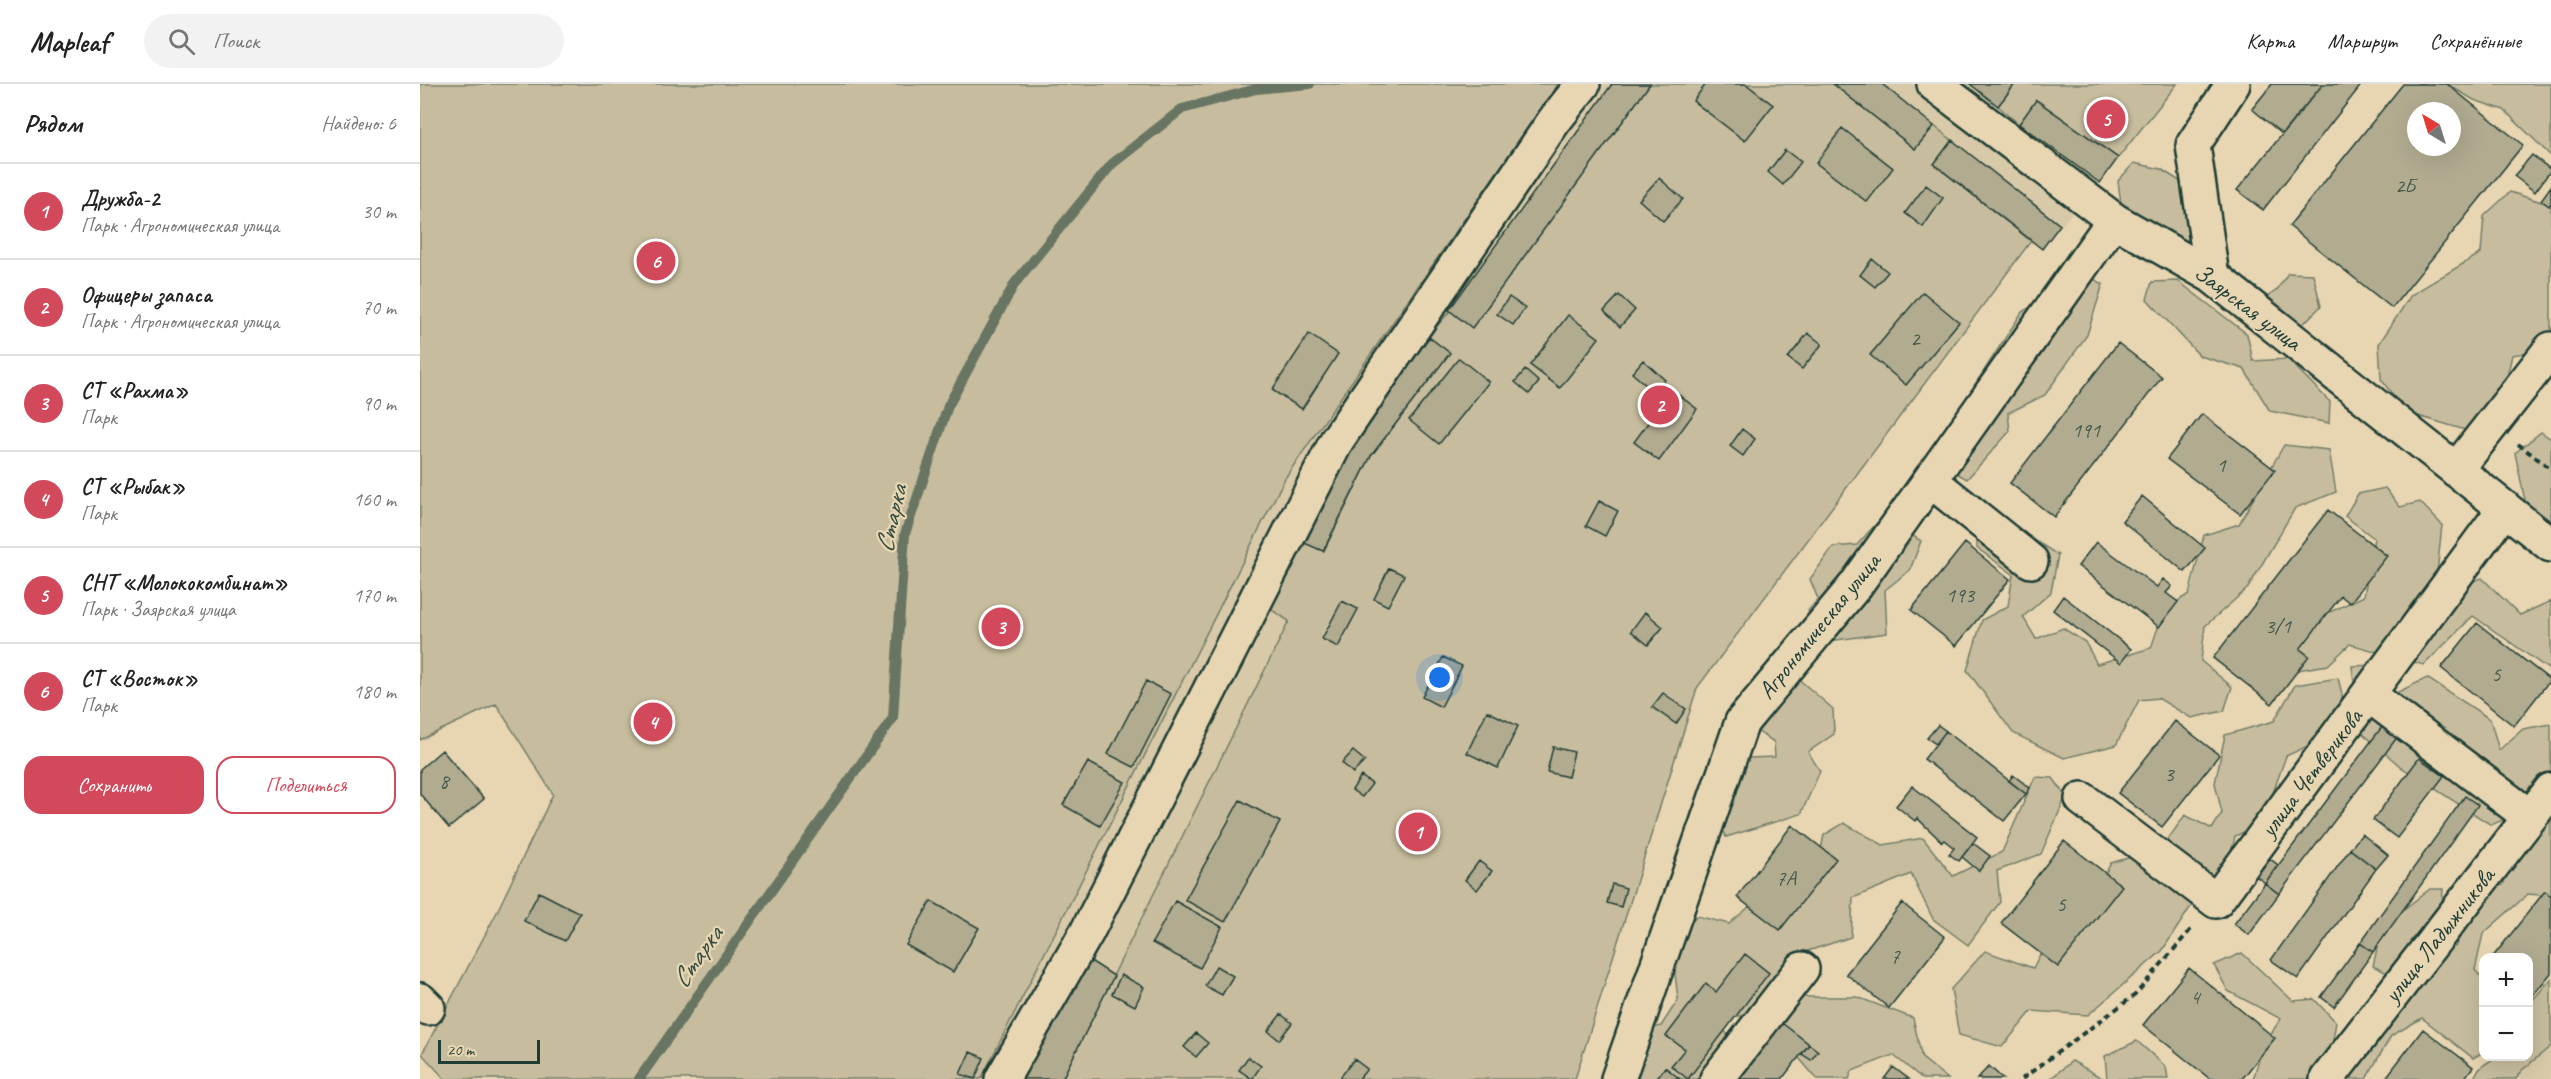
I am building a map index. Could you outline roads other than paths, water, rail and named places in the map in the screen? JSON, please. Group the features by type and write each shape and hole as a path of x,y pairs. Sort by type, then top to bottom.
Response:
{"street":[{"path":"1002,1079 1087,932 1336,440 1554,121 1584,84"},
{"name":"Заярская улица","path":"1934,84 2114,220 2212,276 2551,544"},
{"path":"2212,276 2193,145 2233,84"},
{"name":"Агрономическая улица","path":"1618,1079 1742,722 1855,586 2114,220"},
{"path":"2456,470 2551,349"},
{"path":"1930,480 2031,561"},
{"name":"улица Четверикова","path":"2082,799 2216,901 2505,508"},
{"path":"2369,695 2530,817"},
{"name":"улица Ладыжникова","path":"2327,1079 2551,790"},
{"path":"1717,1079 1802,969"}],"waterway":[{"name":"Старка","path":"639,1079 893,718 905,534 948,406 1015,283 1112,164 1182,109 1256,89 1310,84"}],"place":[{"name":"СНТ «Молококомбинат»","path":"2106,119"},
{"name":"СТ «Восток»","path":"656,261"},
{"name":"Офицеры запаса","path":"1660,405"},
{"name":"СТ «Рахма»","path":"1001,627"},
{"name":"СТ «Рыбак»","path":"653,722"},
{"name":"Дружба-2","path":"1418,832"}]}
